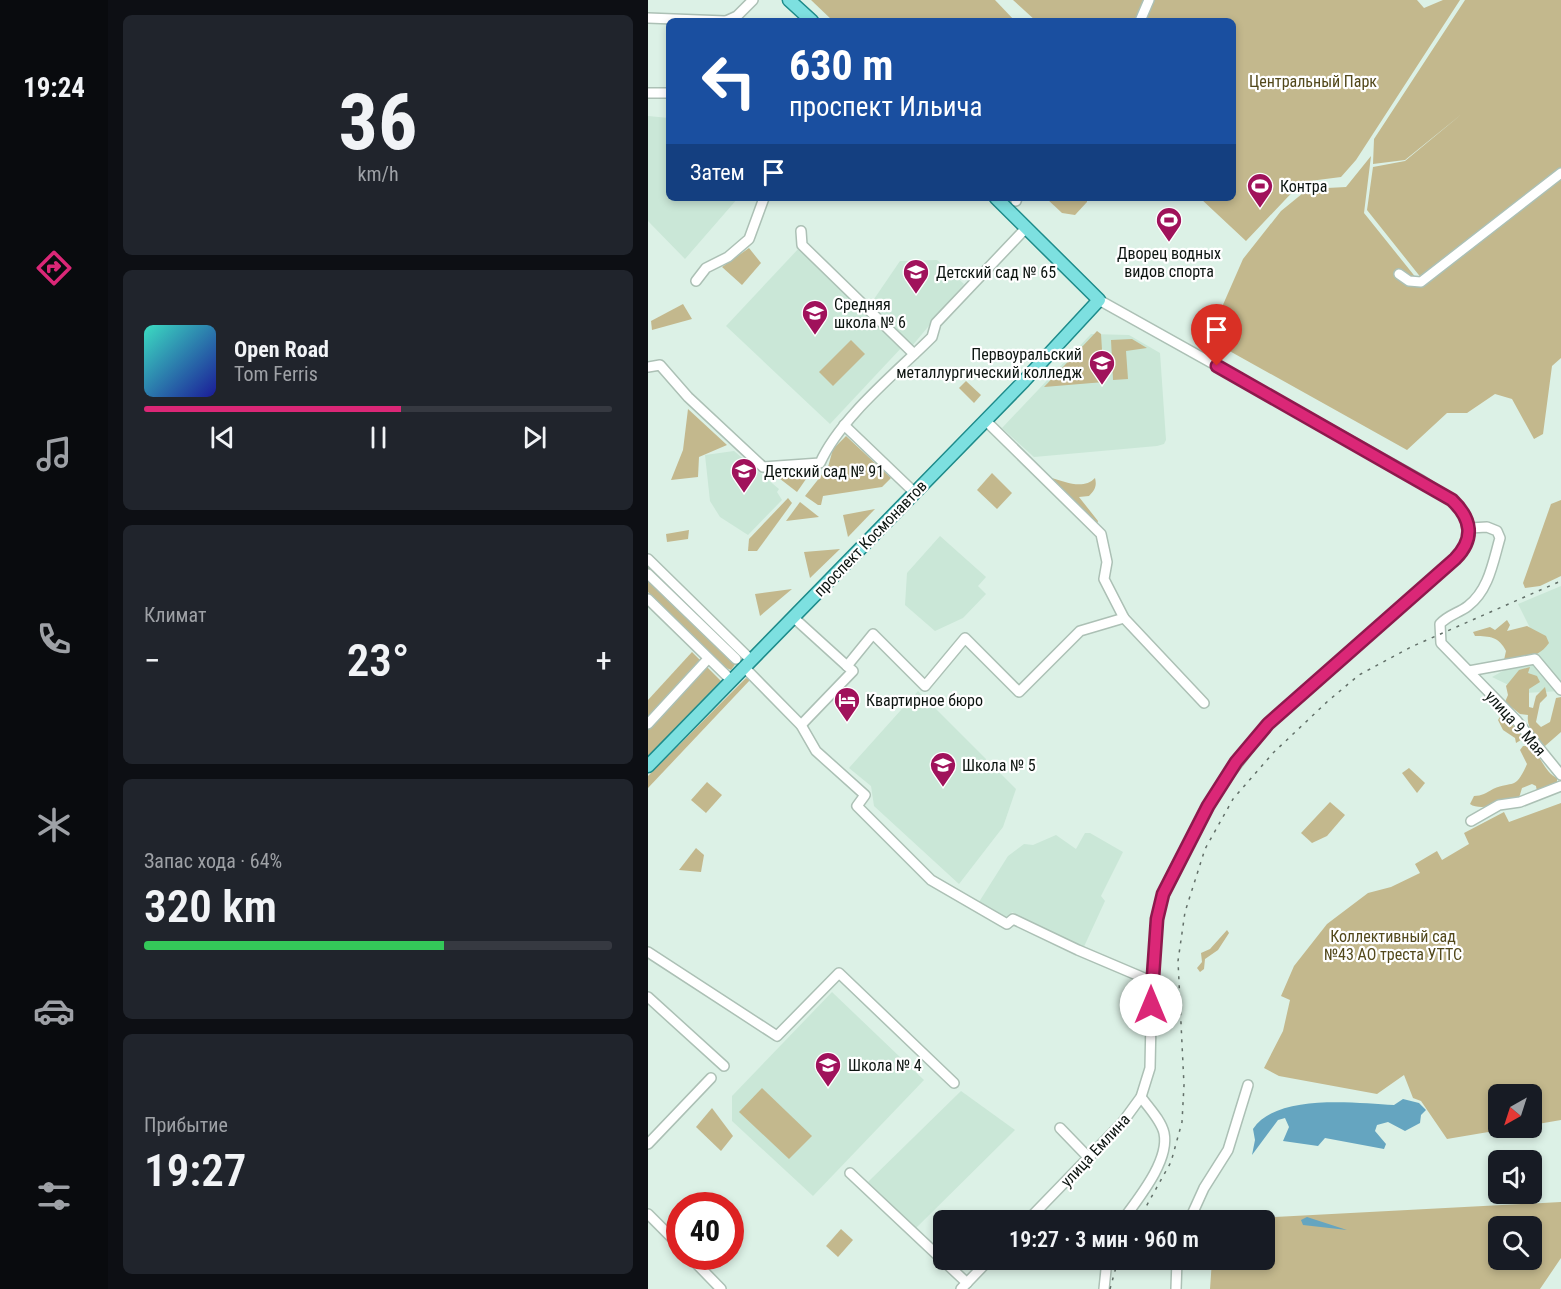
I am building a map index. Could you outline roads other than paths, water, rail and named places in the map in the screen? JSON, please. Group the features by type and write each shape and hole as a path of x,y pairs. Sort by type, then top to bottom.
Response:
{"main road":[{"path":"789,0 808,18"},
{"path":"999,201 1027,227 1095,305"},
{"name":"проспект Космонавтов","path":"648,766 731,680 744,662 793,618 1095,305"}],"street":[{"path":"732,18 753,0"},
{"path":"1141,18 1149,0"},
{"path":"648,18 666,19"},
{"path":"648,93 666,93"},
{"path":"1399,274 1408,281 1420,282 1561,173"},
{"path":"696,282 706,268 728,257 749,239 763,201"},
{"path":"648,367 660,365 711,419 763,467 820,463 828,444 932,337 936,323 1027,227"},
{"path":"801,231 802,245 914,354"},
{"path":"1095,305 1421,480 1458,506 1470,528"},
{"path":"985,420 1101,534 1107,562 1104,579 1124,618 1204,703"},
{"path":"844,426 915,493"},
{"name":"улица 9 Мая","path":"1470,528 1487,527 1497,531 1500,538 1486,583 1477,597 1446,618 1438,627 1441,643 1517,721 1561,775"},
{"name":"улица Емлина","path":"1038,1210 1126,1118 1141,1097 1150,1060 1151,981 1157,919 1163,894 1208,806 1236,762 1268,724 1447,566 1467,544 1470,528"},
{"path":"648,560 801,725 816,751 865,795 857,806 931,880 1007,924 1013,919 1151,981"},
{"path":"648,574 744,662"},
{"path":"648,599 731,680"},
{"path":"793,618 853,671 801,725"},
{"path":"847,666 873,634 925,686 965,638 1018,692 1080,631 1124,618"},
{"path":"1469,671 1535,659 1561,690"},
{"path":"648,724 706,661"},
{"path":"1471,820 1499,805 1520,802 1561,786"},
{"path":"648,952 777,1036 839,973 954,1083"},
{"path":"648,997 724,1066"},
{"path":"648,1144 711,1078"},
{"path":"1194,1210 1204,1188 1228,1150 1248,1085"},
{"path":"1130,1210 1149,1183 1163,1149 1164,1133 1141,1097"},
{"path":"1060,1128 1089,1158"},
{"path":"850,1173 964,1286 979,1270"},
{"path":"648,1214 666,1232"},
{"path":"703,1270 721,1289"},
{"path":"1104,1289 1106,1270"},
{"path":"1176,1289 1177,1270"}],"water":[{"path":"1403,1099 1419,1103 1426,1110 1421,1115 1420,1123 1405,1131 1388,1122 1377,1125 1375,1131 1386,1144 1384,1149 1325,1138 1318,1146 1283,1141 1289,1127 1285,1118 1278,1120 1252,1155 1255,1140 1253,1129 1264,1118 1280,1110 1298,1105 1339,1102 1394,1105"},
{"path":"1307,1217 1347,1230 1303,1225 1301,1220"}],"railway":[{"path":"1144,1210 1171,1162 1182,1122 1184,1085 1178,961 1185,912 1205,849 1233,799 1273,753 1359,675 1411,647 1561,581"},
{"path":"1110,1289 1115,1270"}],"place":[{"name":"Контра","path":"1260,209"},
{"name":"Дворец водных видов спорта","path":"1169,243"},
{"name":"Детский сад № 65","path":"916,295"},
{"name":"Средняя школа № 6","path":"815,336"},
{"name":"Первоуральский металлургический колледж","path":"1102,386"},
{"name":"Детский сад № 91","path":"744,494"},
{"name":"Квартирное бюро","path":"847,723"},
{"name":"Школа № 5","path":"943,788"},
{"name":"Школа № 4","path":"828,1088"}],"park label":[{"name":"Центральный Парк","path":"1313,81"},
{"name":"Коллективный сад №43 АО треста УТТС","path":"1393,945"}]}
